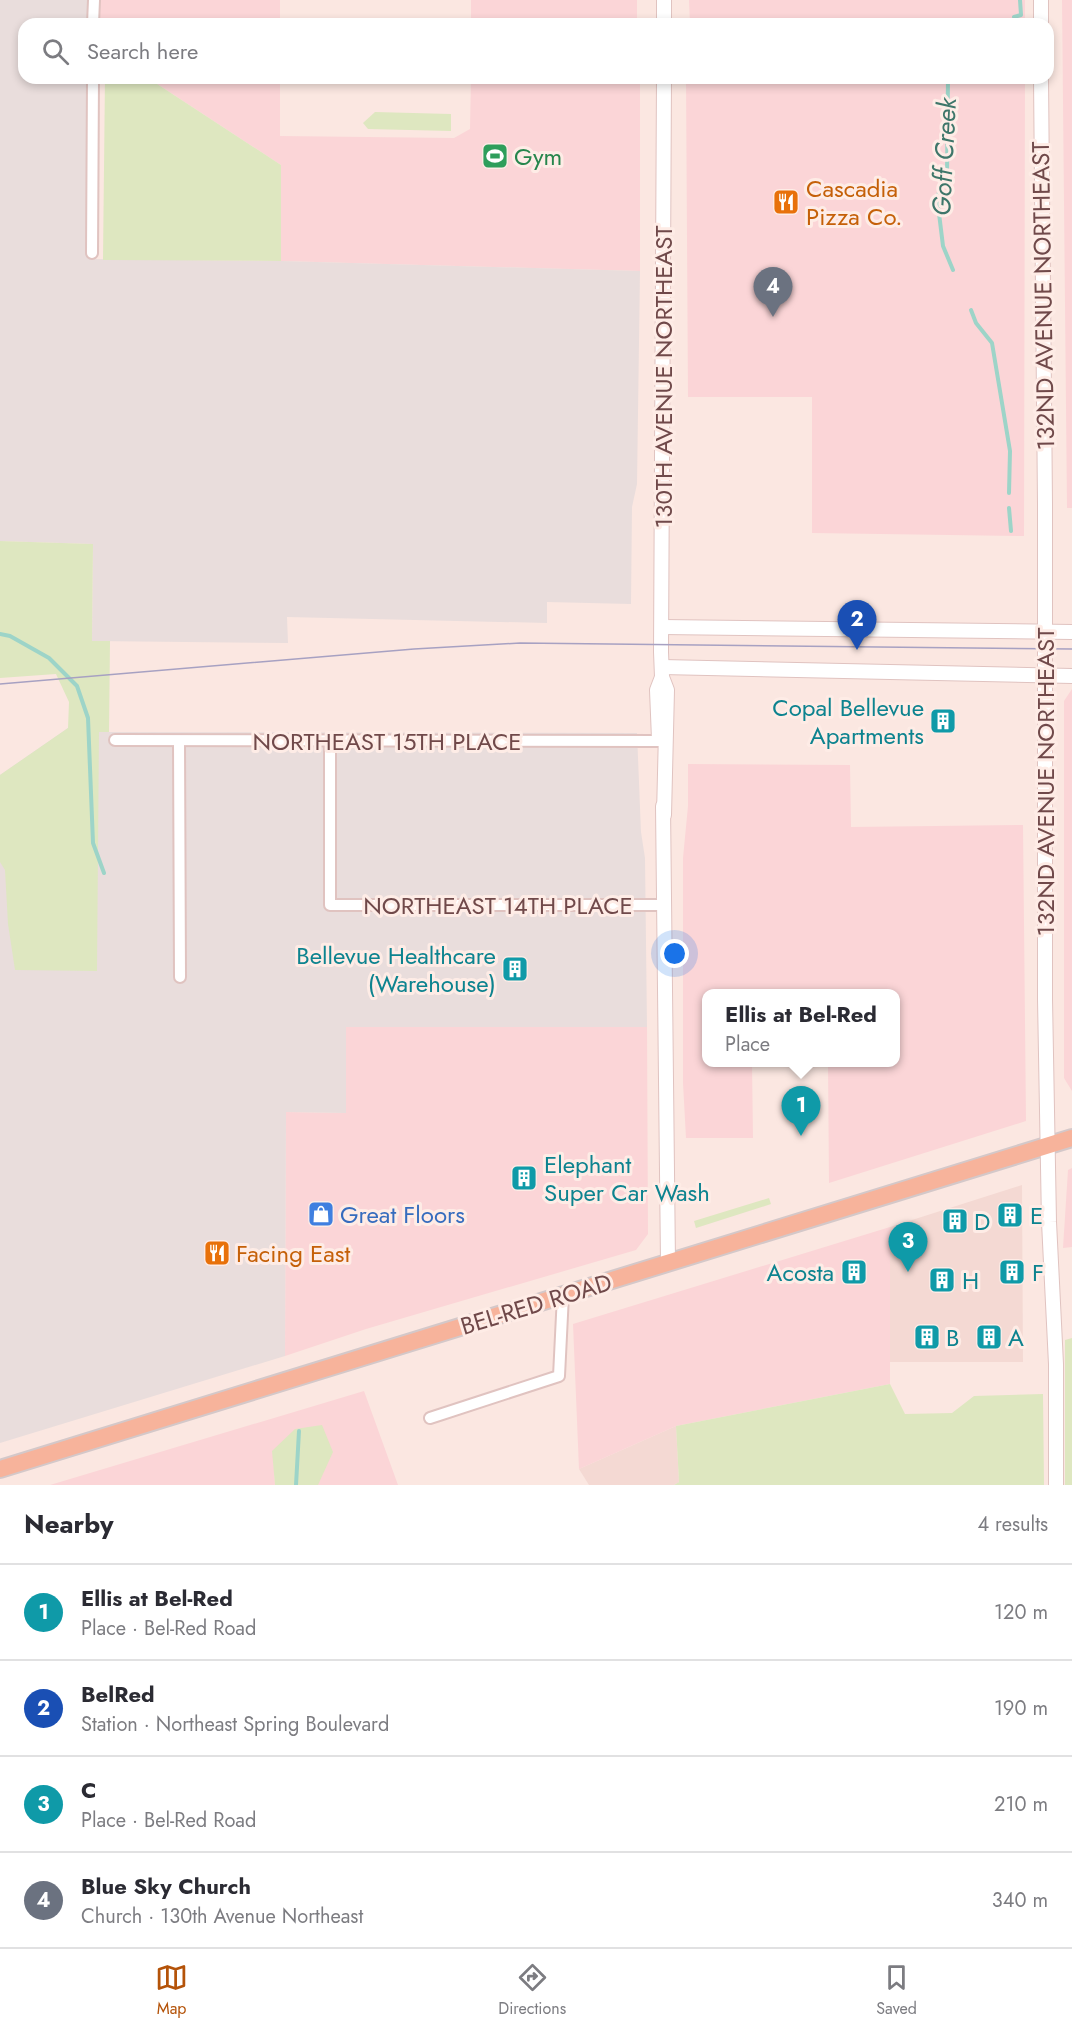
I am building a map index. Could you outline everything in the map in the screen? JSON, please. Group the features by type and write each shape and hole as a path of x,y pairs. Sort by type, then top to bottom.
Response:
{"main road":[{"name":"BEL-RED ROAD","path":"0,1469 1072,1138"}],"street":[{"path":"93,18 94,0"},
{"path":"664,0 664,18"},
{"path":"1041,0 1041,18"},
{"path":"92,253 93,84"},
{"name":"130TH AVENUE NORTHEAST","path":"664,84 662,672 657,690 664,815"},
{"name":"132ND AVENUE NORTHEAST","path":"1041,84 1045,999 1049,1222 1056,1364 1056,1485"},
{"path":"662,627 1072,632"},
{"path":"662,672 1072,676"},
{"name":"130TH AVENUE NORTHEAST","path":"662,672 668,690 664,815 668,1263"},
{"name":"NORTHEAST 15TH PLACE","path":"115,740 659,741"},
{"path":"178,741 180,977"},
{"name":"NORTHEAST 14TH PLACE","path":"330,741 330,905 665,905"},
{"path":"430,1418 559,1376 563,1295"}],"shaded area":[{"path":"0,0 89,0 89,18 18,18 18,84 89,84 89,259 281,261 640,271 637,484 632,507 631,604 547,602 547,623 287,617 288,643 92,641 93,544 0,541"},
{"path":"89,0 280,0 280,18 89,18"},
{"path":"471,0 637,0 637,18 471,18"},
{"path":"689,0 1025,0 1025,18 690,18"},
{"path":"1062,0 1072,0 1072,508 1067,508"},
{"path":"157,84 280,84 280,136 454,138 470,129 471,84 640,84 640,271 281,261 281,165"},
{"path":"686,84 1025,84 1024,536 812,533 812,397 688,397"},
{"path":"1072,689 1072,1091 1064,1078 1064,701"},
{"path":"68,728 99,732 637,733 641,832 645,858 647,1027 346,1027 346,1113 286,1112 285,1356 0,1443 0,775"},
{"path":"688,764 850,765 851,827 1023,825 1026,1121 829,1183 828,1067 900,1067 900,989 702,989 702,1067 752,1067 753,1138 686,1138 683,1083 683,858 688,806"},
{"path":"346,1027 647,1027 648,1234 636,1250 366,1329 285,1356 286,1112 346,1113"},
{"path":"1072,1168 1072,1247 1063,1248 1068,1170"},
{"path":"1022,1185 1023,1362 890,1362 890,1227"},
{"path":"890,1227 890,1384 676,1426 579,1469 573,1324"},
{"path":"364,1391 398,1485 318,1485 273,1451 275,1485 50,1485"},
{"path":"676,1426 679,1482 674,1485 589,1485 579,1469"}],"green space":[{"path":"105,84 157,84 281,165 281,261 103,260"},
{"path":"375,112 451,114 451,131 368,129 363,123"},
{"path":"0,541 93,544 92,641 110,641 109,732 99,732 97,971 15,970 8,924 5,870 0,862 0,775 68,728 69,702 56,674 0,678"},
{"path":"769,1198 771,1204 696,1228 694,1221"},
{"path":"1072,1338 1072,1485 1065,1485 1065,1340"},
{"path":"890,1384 905,1414 952,1413 974,1396 1043,1394 1044,1485 674,1485 679,1482 676,1426"},
{"path":"322,1425 333,1452 318,1485 275,1485 272,1451 295,1429"}],"waterway":[{"name":"Goff Creek","path":"1014,17 1021,15 1020,0"},
{"name":"Goff Creek","path":"948,84 947,175 937,197 943,246 953,270"},
{"name":"Goff Creek","path":"971,310 976,323 992,343 1010,451 1009,493"},
{"name":"Goff Creek","path":"1009,508 1011,531"},
{"path":"0,634 10,636 49,658 77,686 88,718 93,843 104,873"},
{"path":"296,1485 299,1431"}],"tram line":[{"path":"0,684 414,649 520,643 1072,649"}],"place":[{"name":"Gym","path":"495,156"},
{"name":"Cascadia Pizza Co.","path":"786,202"},
{"name":"Blue Sky Church","path":"773,317"},
{"name":"BelRed","path":"857,650"},
{"name":"Copal Bellevue Apartments","path":"943,721"},
{"name":"Bellevue Healthcare (Warehouse)","path":"515,969"},
{"name":"Ellis at Bel-Red","path":"801,1136"},
{"name":"Elephant Super Car Wash","path":"524,1178"},
{"name":"Great Floors","path":"321,1214"},
{"name":"E","path":"1010,1215"},
{"name":"D","path":"955,1221"},
{"name":"Facing East","path":"217,1253"},
{"name":"Acosta","path":"854,1272"},
{"name":"C","path":"908,1272"},
{"name":"F","path":"1012,1272"},
{"name":"H","path":"942,1280"},
{"name":"B","path":"927,1337"},
{"name":"A","path":"989,1337"}]}
